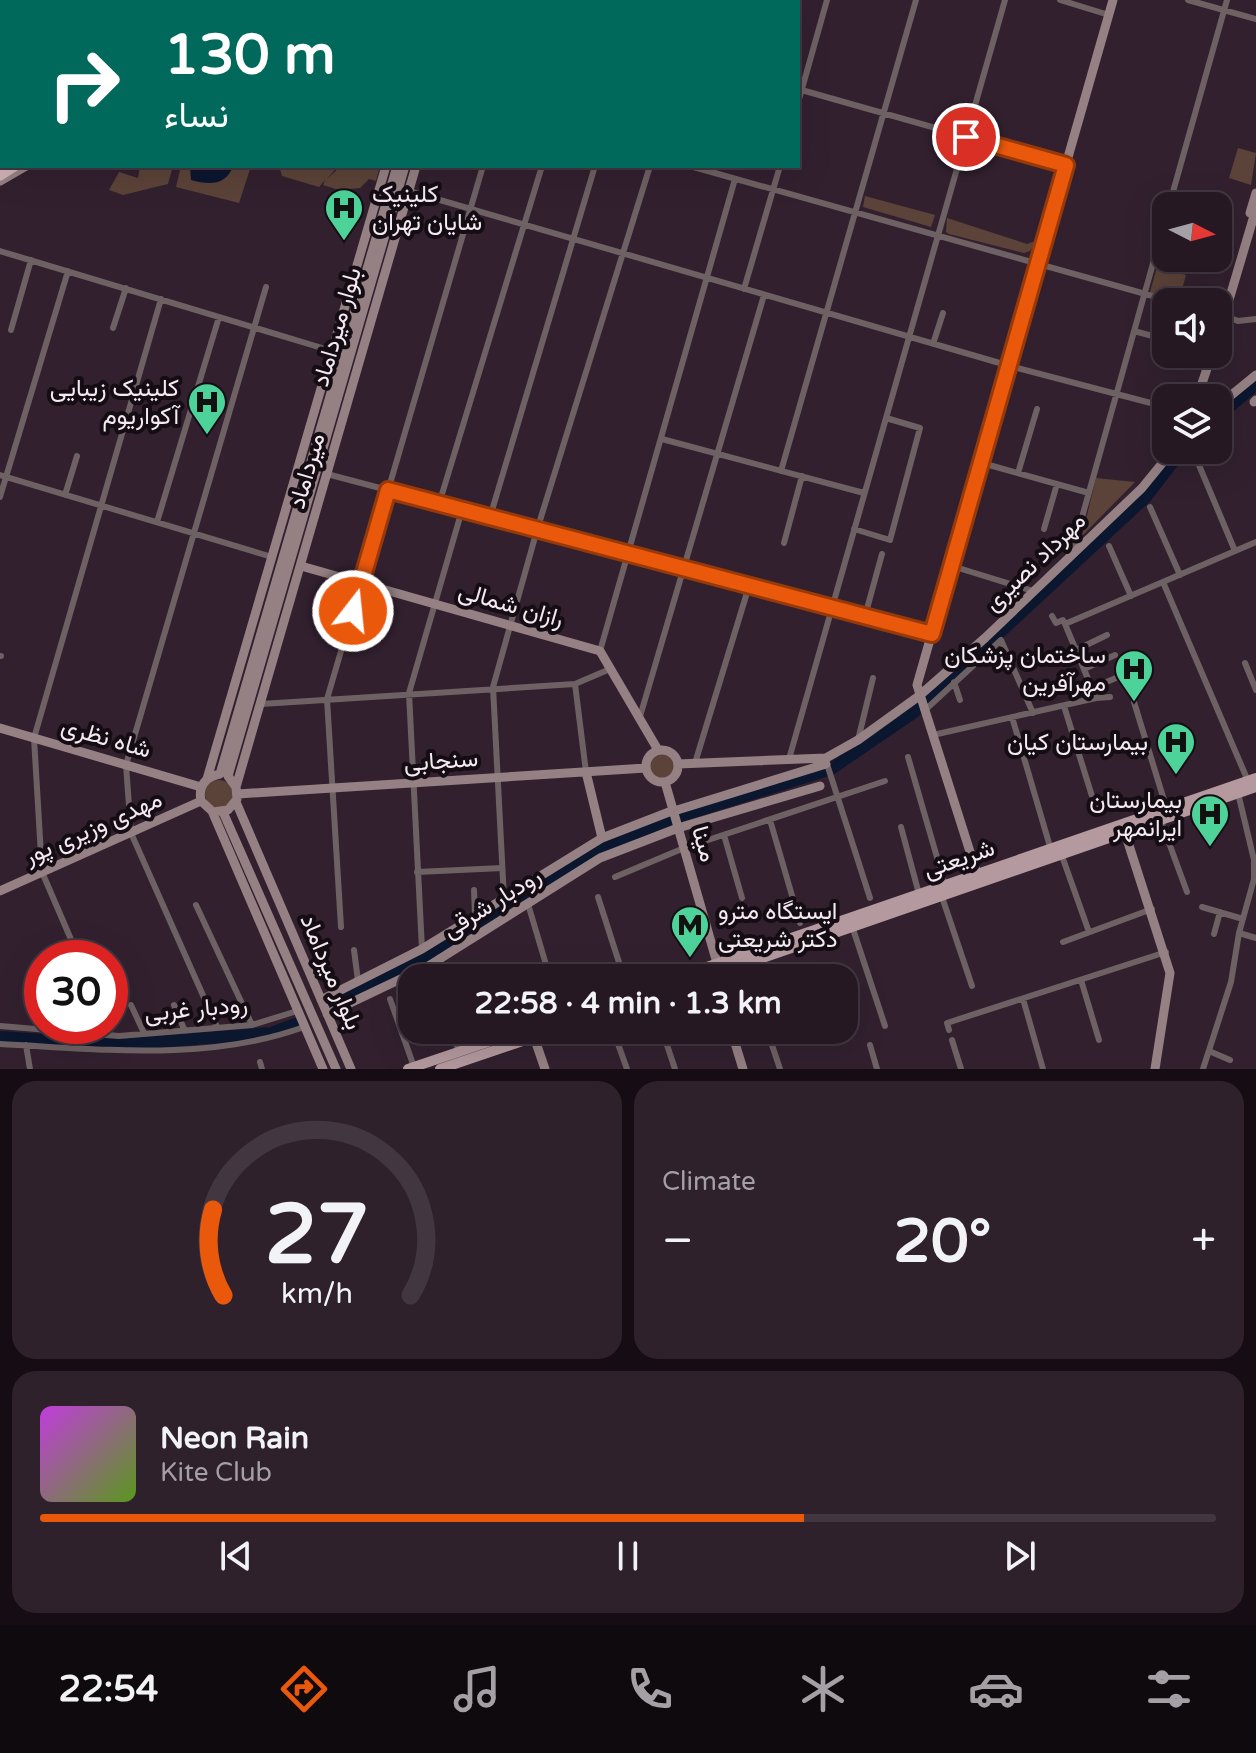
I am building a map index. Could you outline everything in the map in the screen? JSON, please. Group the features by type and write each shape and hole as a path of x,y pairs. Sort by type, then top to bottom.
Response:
{"main road":[{"path":"975,878 972,859 917,685 1113,0"},
{"path":"0,178 22,168"},
{"name":"میرداماد","path":"204,783 385,168"},
{"name":"بلوار میرداماد","path":"224,775 396,168"},
{"name":"بلوار میرداماد","path":"224,775 404,168"},
{"name":"میرداماد","path":"237,794 415,168"},
{"path":"1228,288 1256,193"},
{"path":"1229,288 1256,209"},
{"path":"379,258 394,243"},
{"path":"1232,395 1256,375"},
{"name":"مهرداد نصیری","path":"921,704 1033,591 1142,488 1162,464"},
{"name":"رازان شمالی","path":"301,566 600,651"},
{"path":"600,651 658,750 673,754 678,764 674,777 663,782 653,779 646,768 647,759 658,750"},
{"path":"321,1000 422,949 602,838 826,761 921,704"},
{"name":"شاه نظری","path":"0,728 126,765 204,783"},
{"path":"678,764 789,759 826,761"},
{"name":"سنجابی","path":"237,794 646,768"},
{"path":"586,772 602,838"},
{"path":"212,811 223,812 237,794 224,775 204,783 201,801 212,811 323,1069"},
{"name":"مینا","path":"663,782 716,964"},
{"name":"شریعتی","path":"749,964 853,929 919,894 1062,856 1253,785"},
{"name":"شریعتی","path":"738,964 889,910 942,897 975,878 1051,850 1167,810 1253,785"},
{"name":"رودبار شرقی","path":"432,964 600,858 678,828 820,786"},
{"name":"بلوار میرداماد","path":"237,794 255,846 351,1069"},
{"name":"مهدی وزیری پور","path":"0,891 201,801"},
{"name":"بلوار میرداماد","path":"223,812 336,1069"},
{"path":"1125,833 1166,952 1170,986 1155,1069"},
{"path":"242,855 242,839 255,846"},
{"path":"277,936 284,975"},
{"name":"رودبار شرقی","path":"327,1014 398,980"},
{"path":"411,1068 482,1044"},
{"path":"440,1069 513,1044"},
{"path":"536,1044 545,1069"},
{"path":"735,1044 743,1069"},
{"path":"332,1058 340,1059 344,1053"}],"street":[{"path":"827,0 800,90 1066,165"},
{"path":"781,471 916,0"},
{"path":"789,759 1005,0"},
{"path":"1060,0 1109,15"},
{"path":"1188,0 1256,19"},
{"path":"1173,192 1227,0"},
{"path":"341,927 327,699 482,168"},
{"path":"439,504 541,168"},
{"path":"490,517 594,168"},
{"path":"504,899 493,687 537,530 649,168"},
{"path":"698,168 1152,296"},
{"path":"744,289 779,168"},
{"path":"600,651 735,179"},
{"path":"409,191 1010,366 1152,403"},
{"path":"0,251 332,351"},
{"path":"11,330 31,260"},
{"path":"1072,554 1152,266"},
{"path":"0,497 3,476 68,271"},
{"path":"217,1027 131,833 126,765 266,287"},
{"path":"113,328 126,288"},
{"path":"639,720 764,295"},
{"path":"71,940 42,872 34,738 161,299"},
{"path":"933,344 943,313"},
{"path":"157,522 219,317"},
{"path":"1232,319 1256,319"},
{"path":"1134,331 1152,336"},
{"path":"1018,473 1037,409"},
{"path":"854,529 890,540 920,428 886,418"},
{"path":"662,439 864,493"},
{"path":"65,495 77,456"},
{"path":"982,463 1089,493"},
{"path":"1199,464 1235,551"},
{"path":"327,474 932,634"},
{"path":"3,476 272,557"},
{"path":"784,543 802,476"},
{"path":"1044,529 1057,484"},
{"path":"1150,507 1180,575"},
{"path":"422,949 409,693 462,510"},
{"path":"1065,624 1256,542"},
{"path":"1109,546 1131,596"},
{"path":"865,616 882,554"},
{"path":"952,566 1033,591"},
{"path":"1163,582 1253,785"},
{"path":"695,763 749,586"},
{"path":"1052,616 1056,623 1063,620 1096,698"},
{"path":"1076,650 1107,635"},
{"path":"921,704 954,682 1001,640 1033,713"},
{"path":"1084,669 1115,655"},
{"path":"1245,663 1256,690"},
{"path":"261,704 575,684 610,669"},
{"path":"858,740 873,678"},
{"path":"1092,688 1116,678"},
{"path":"954,682 960,700"},
{"path":"575,684 586,772"},
{"path":"931,736 1110,697"},
{"path":"1134,702 1167,810"},
{"path":"1064,706 1096,809"},
{"path":"1012,717 1051,850"},
{"path":"908,757 945,885"},
{"path":"826,761 870,898"},
{"path":"615,877 684,848 885,781"},
{"path":"1203,1069 1231,982 1239,933 1255,870 1238,793"},
{"path":"770,820 800,923"},
{"path":"1161,821 1187,892"},
{"path":"901,827 919,894"},
{"path":"724,835 742,898"},
{"path":"1062,856 1089,932"},
{"path":"417,872 502,868"},
{"path":"474,890 475,916"},
{"path":"598,897 620,964"},
{"path":"942,897 972,986"},
{"path":"528,904 546,964"},
{"path":"196,905 252,1025"},
{"path":"1202,907 1243,919"},
{"path":"1063,942 1152,909"},
{"path":"1214,934 1220,912"},
{"path":"853,929 885,1026"},
{"path":"1239,933 1256,938"},
{"path":"354,950 358,981"},
{"path":"949,1030 947,1023 1166,952"},
{"path":"1081,980 1099,1040"},
{"path":"390,999 411,1068"},
{"path":"1023,999 1043,1069"},
{"path":"131,1005 144,1033"},
{"path":"174,1005 184,1029"},
{"name":"رودبار غربی","path":"128,1034 252,1025 297,1011"},
{"name":"رودبار غربی","path":"0,1026 24,1027"},
{"path":"0,1044 110,1052 168,1049 255,1040 304,1027"},
{"path":"164,1031 168,1049"},
{"path":"952,1040 961,1069"},
{"path":"456,1044 459,1052"},
{"path":"618,1044 627,1069"},
{"path":"667,1044 675,1069"},
{"path":"772,1044 780,1069"},
{"path":"26,1045 30,1069"},
{"path":"870,1045 877,1069"},
{"path":"1209,1051 1230,1060"}],"shaded area":[{"path":"1238,148 1256,153 1251,185 1229,178"},
{"path":"140,168 172,168 168,184 123,195 109,190 119,172 138,178"},
{"path":"181,168 250,168 239,203 176,187"},
{"path":"280,168 336,168 327,179 339,168 379,168 376,181 369,179 360,188 339,190 323,185 325,180 319,187 282,176"},
{"path":"865,196 935,215 931,227 863,207"},
{"path":"947,218 1027,244 1038,240 1030,251 1024,253 949,234 946,232"},
{"path":"1156,272 1186,275 1182,288 1152,288 1150,292"},
{"path":"1096,478 1135,482 1082,536"},
{"path":"662,753 671,757 675,766 671,775 662,779 653,775 649,766 653,757"},
{"path":"219,780 229,784 233,794 229,804 219,808 209,804 205,794 209,784"}],"water":[{"path":"190,168 232,168 221,181 204,183 191,180"}],"waterway":[{"path":"1232,405 1256,384"},
{"path":"332,1004 424,957 599,849 668,820 831,769 913,713 1146,497 1171,464"},
{"path":"0,1037 117,1045 271,1033 295,1024"}],"place":[{"name":"کلینیک شایان تهران","path":"344,242"},
{"name":"کلینیک زیبایی آکواریوم","path":"207,436"},
{"name":"ساختمان پزشکان مهرآفرین","path":"1134,703"},
{"name":"بیمارستان کیان","path":"1176,776"},
{"name":"بیمارستان ایرانمهر","path":"1210,848"},
{"name":"ایستگاه مترو دکتر شریعتی","path":"690,959"}],"route":[{"path":"353,611 388,490 932,634 1066,165 966,137"}]}
